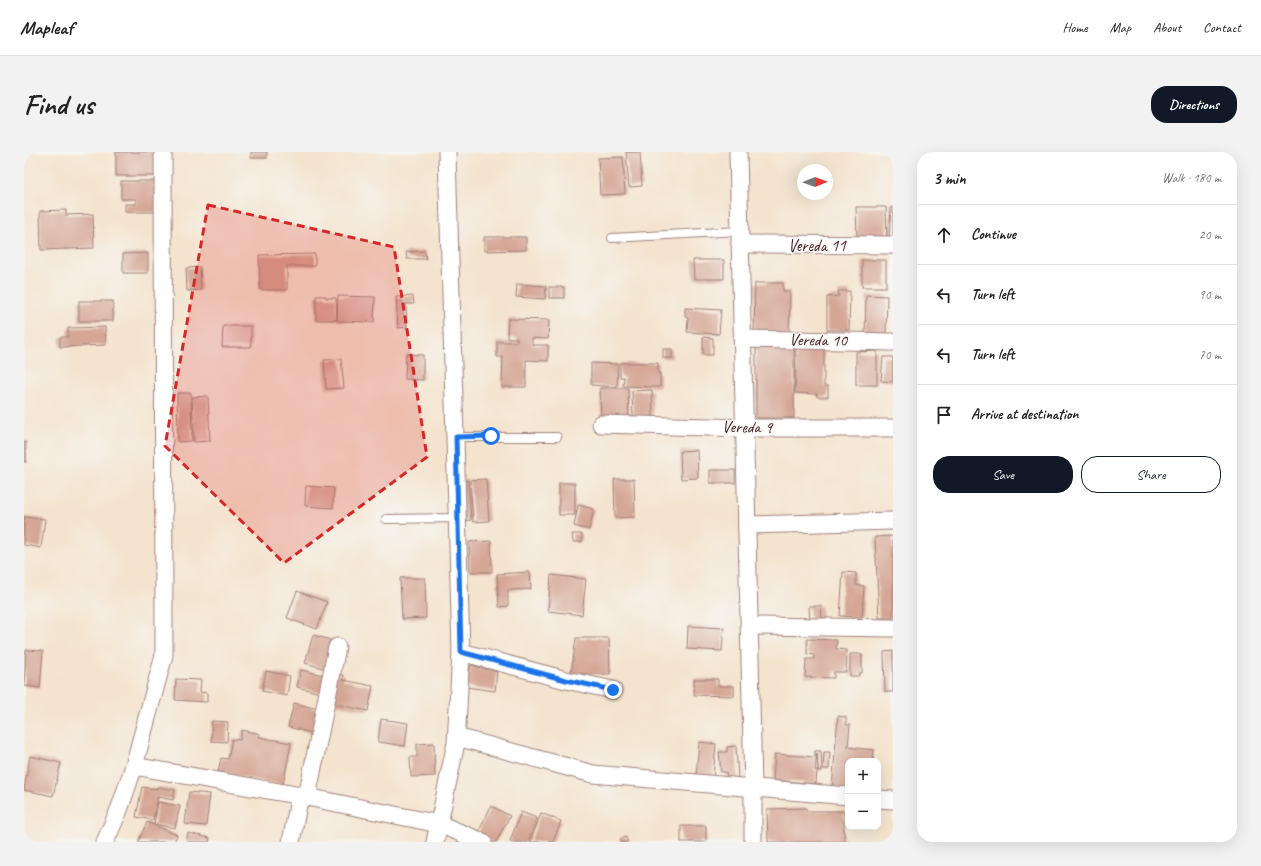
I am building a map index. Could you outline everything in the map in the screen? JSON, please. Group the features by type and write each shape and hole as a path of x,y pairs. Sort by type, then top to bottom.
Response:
{"street":[{"path":"105,842 119,810 134,766 164,655 163,152"},
{"path":"435,842 457,738 461,652 447,152"},
{"path":"738,152 753,842"},
{"name":"Vereda 11","path":"740,238 893,245"},
{"name":"Vereda 10","path":"742,339 893,342"},
{"name":"Vereda 9","path":"601,424 744,428 893,428"},
{"path":"747,525 893,521"},
{"path":"749,626 893,628"},
{"path":"291,842 337,647"},
{"path":"461,652 566,680 613,690"},
{"path":"457,738 593,774 845,796"},
{"path":"134,766 303,796 439,824 483,842"},
{"path":"881,799 893,800"}],"lane":[{"path":"612,238 740,238"},
{"path":"456,437 557,437"},
{"path":"386,519 458,518"}],"highlighted area":[{"path":"208,205 394,247 427,457 284,563 165,446"}],"building":[{"path":"116,152 156,152 155,176 116,176"},
{"path":"251,152 267,152 267,158 251,158"},
{"path":"626,152 640,152 642,186 629,187"},
{"path":"623,157 625,194 600,195 598,158"},
{"path":"121,181 161,181 161,212 125,212 125,204 136,204 136,199 121,199"},
{"path":"856,207 886,207 887,238 857,239"},
{"path":"891,207 893,207 893,238 889,238"},
{"path":"66,210 66,215 93,214 94,248 41,250 40,211"},
{"path":"484,237 526,237 526,250 484,251"},
{"path":"425,251 426,259 407,259 406,252"},
{"path":"148,253 148,273 123,273 123,254"},
{"path":"315,254 315,266 287,266 287,290 260,290 259,255"},
{"path":"693,260 724,260 724,279 694,279"},
{"path":"862,260 886,260 886,287 862,287"},
{"path":"200,267 201,290 187,291 186,268"},
{"path":"755,283 783,283 783,291 790,291 789,336 754,335"},
{"path":"517,284 546,286 545,299 516,297"},
{"path":"549,287 564,287 564,298 549,298"},
{"path":"838,291 850,291 849,330 827,330 827,297 839,296"},
{"path":"866,295 887,296 886,335 865,335"},
{"path":"316,296 336,298 337,320 316,320"},
{"path":"338,296 375,297 374,322 337,321"},
{"path":"413,296 414,304 406,304 407,327 398,328 396,297"},
{"path":"79,301 113,301 113,321 79,321"},
{"path":"685,308 721,310 719,334 687,332 688,318 685,317"},
{"path":"508,319 549,320 548,339 532,338 532,345 548,345 548,361 526,360 526,387 502,387 503,357 497,357 497,342 517,342 517,338 507,338"},
{"path":"223,326 251,326 251,347 222,347"},
{"path":"105,327 106,345 60,347 60,337 68,337 68,328"},
{"path":"703,337 713,338 713,355 703,355"},
{"path":"794,345 794,418 756,418 756,346"},
{"path":"796,346 824,347 824,386 828,386 828,397 817,397 817,394 795,393"},
{"path":"663,349 672,349 672,358 663,358"},
{"path":"877,351 877,385 856,385 856,352"},
{"path":"406,354 423,355 423,380 405,379"},
{"path":"883,357 893,357 893,382 881,381"},
{"path":"341,359 344,388 326,389 324,360"},
{"path":"591,363 618,364 617,387 591,385"},
{"path":"620,363 658,363 660,387 623,386 624,377 620,377"},
{"path":"600,388 628,388 629,420 601,420"},
{"path":"652,390 653,419 633,419 632,391"},
{"path":"177,393 191,393 192,441 178,442"},
{"path":"208,396 210,441 194,442 192,397"},
{"path":"24,442 26,442 26,462 24,462"},
{"path":"697,450 698,478 681,479 680,451"},
{"path":"710,470 735,470 735,483 710,483"},
{"path":"486,479 489,521 473,522 470,480"},
{"path":"614,479 634,479 635,517 615,518"},
{"path":"468,480 471,520 460,521 458,481"},
{"path":"559,483 575,483 575,515 559,515"},
{"path":"306,486 334,488 333,508 305,506"},
{"path":"578,505 594,509 589,530 574,526"},
{"path":"24,517 45,519 41,548 24,545"},
{"path":"572,534 582,534 582,542 573,542"},
{"path":"893,536 893,618 879,618 875,537"},
{"path":"491,541 492,572 470,572 469,542"},
{"path":"530,572 531,589 508,590 508,606 499,607 497,574"},
{"path":"843,572 856,573 856,585 864,586 862,617 840,616"},
{"path":"551,575 586,579 582,615 548,611"},
{"path":"400,578 425,578 426,618 402,619"},
{"path":"297,591 327,602 317,629 287,618"},
{"path":"809,606 821,606 822,621 810,622"},
{"path":"688,626 724,628 722,651 687,649"},
{"path":"313,635 334,641 326,669 305,663"},
{"path":"576,638 609,638 610,674 571,674"},
{"path":"807,639 837,640 836,649 847,650 846,672 834,672 834,678 805,677 806,659 814,659 814,655 807,654"},
{"path":"26,650 43,651 40,688 24,686"},
{"path":"893,651 893,692 885,692 884,652"},
{"path":"850,654 862,654 862,673 859,673 859,676 850,676"},
{"path":"471,665 497,672 495,691 466,687"},
{"path":"301,670 328,676 324,694 297,687"},
{"path":"266,671 290,676 287,696 262,691"},
{"path":"336,674 344,675 343,680 373,686 368,711 330,703"},
{"path":"176,679 201,680 200,692 207,693 207,702 175,700"},
{"path":"694,679 718,679 718,686 734,686 734,696 694,695"},
{"path":"294,703 322,710 316,734 288,727"},
{"path":"838,716 846,717 846,725 850,725 848,747 874,750 873,758 845,758 845,790 832,788"},
{"path":"381,719 408,723 405,746 378,742"},
{"path":"212,721 228,722 227,742 211,741"},
{"path":"242,730 260,734 259,737 291,743 283,785 218,772 221,758 228,759 232,739 240,740"},
{"path":"699,742 716,744 713,777 696,776"},
{"path":"434,743 435,776 411,777 410,757 417,757 417,744"},
{"path":"736,746 738,779 727,779 726,772 721,772 719,752 727,752 727,747"},
{"path":"815,751 821,751 822,771 818,771 817,753 815,770 817,770 816,784 773,780 775,754 815,757"},
{"path":"824,752 830,752 829,769 823,769"},
{"path":"30,756 61,763 53,796 24,790"},
{"path":"142,787 157,789 157,787 175,790 173,800 158,797 153,820 136,817"},
{"path":"189,792 210,794 206,826 185,824"},
{"path":"158,802 180,806 175,828 154,824"},
{"path":"491,806 510,816 496,842 492,842 477,835"},
{"path":"806,808 806,811 844,811 844,842 768,842 767,809"},
{"path":"521,812 537,818 528,842 512,842 510,841"},
{"path":"541,813 561,821 553,842 530,842"},
{"path":"147,822 177,835 174,842 138,842"},
{"path":"681,826 706,826 706,842 681,842"},
{"path":"188,833 210,838 209,842 186,842"},
{"path":"626,837 628,842 621,842 620,839"}],"route":[{"path":"491,436 456,437 461,652 566,680 613,690"}]}
